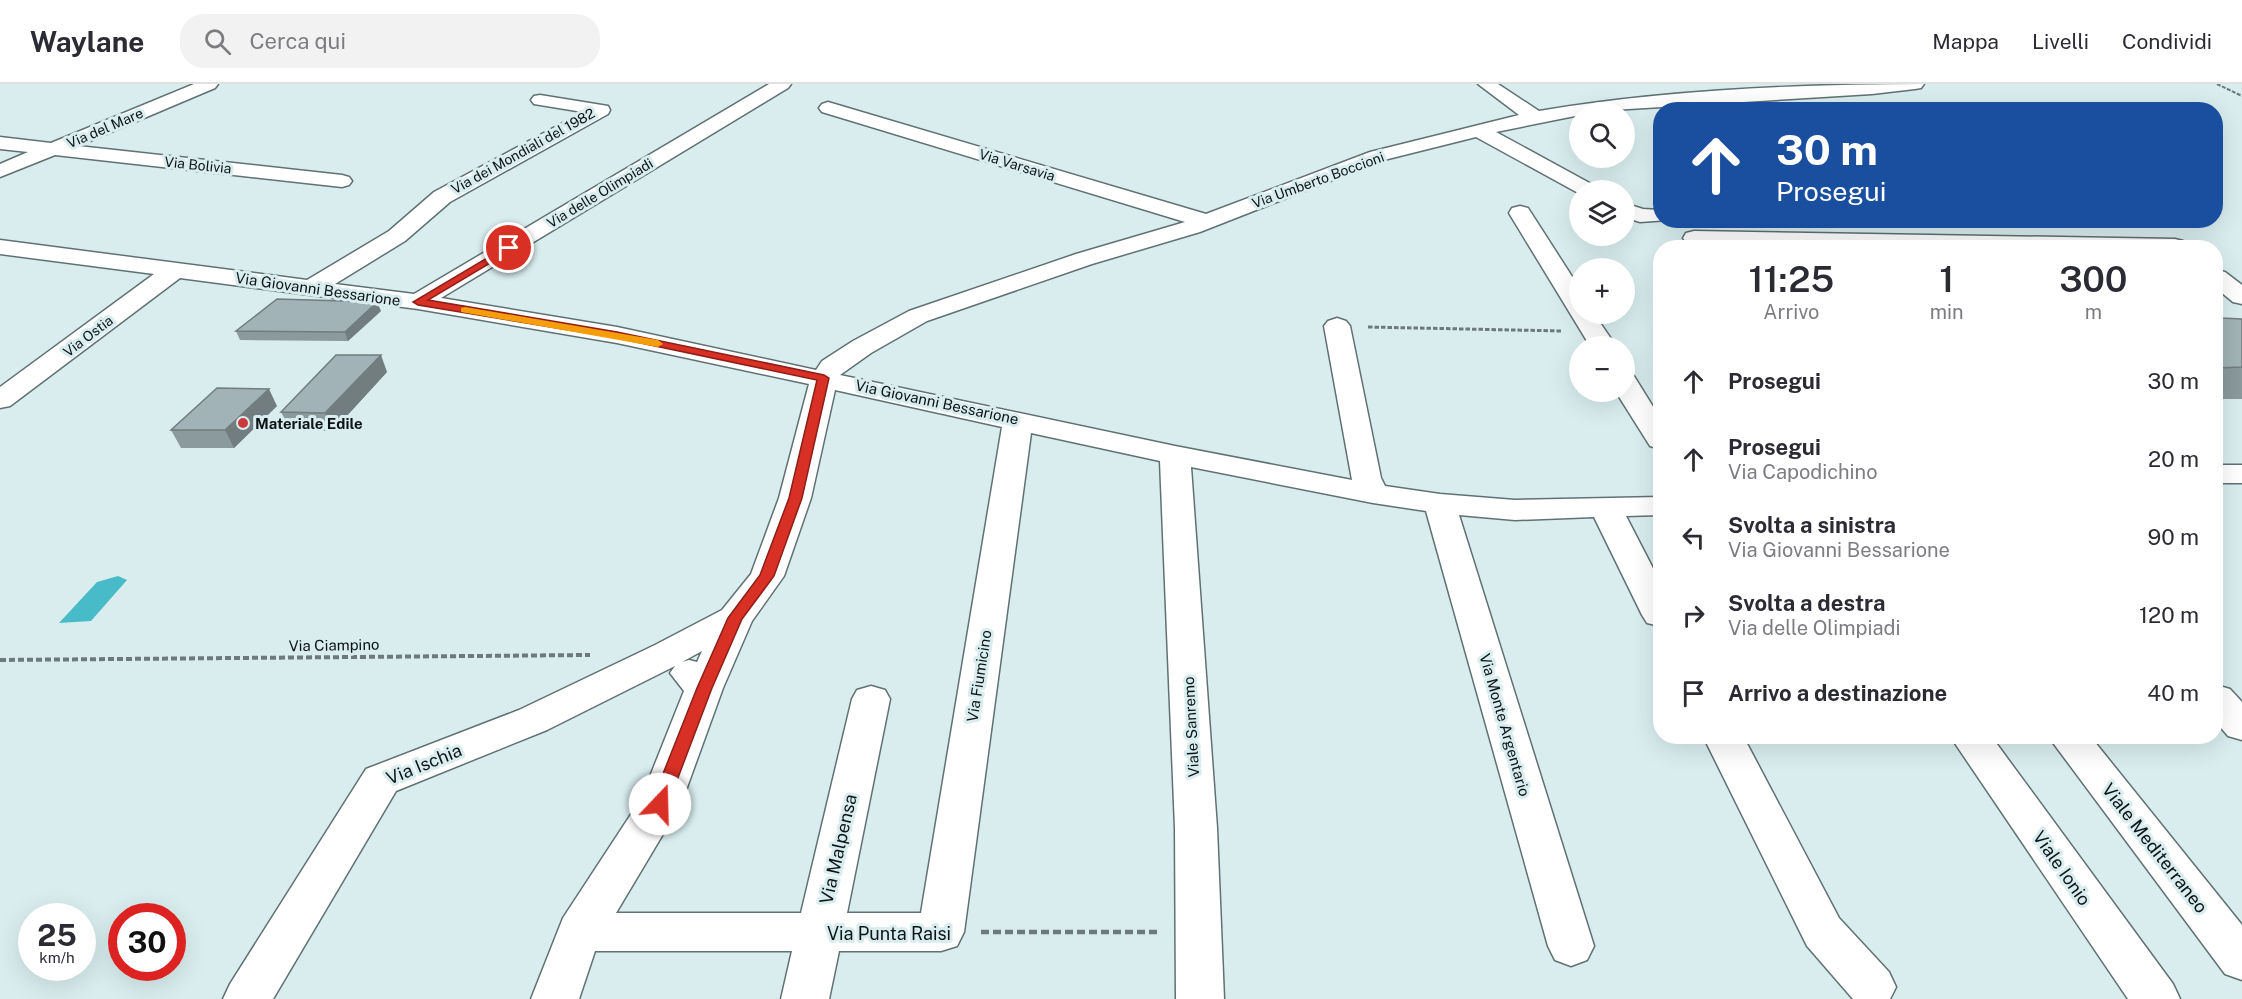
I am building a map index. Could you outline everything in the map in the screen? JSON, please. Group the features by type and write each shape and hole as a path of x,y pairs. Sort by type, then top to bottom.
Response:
{"street":[{"name":"Via del Mare","path":"0,171 209,84"},
{"name":"Via delle Olimpiadi","path":"418,302 782,84"},
{"path":"1487,84 1516,106 1536,117"},
{"name":"Via Umberto Boccioni","path":"1656,102 1872,89 1915,84"},
{"name":"Via dei Mondiali del 1982","path":"311,288 399,235 426,215 442,197 600,110 540,100"},
{"name":"Via Umberto Boccioni","path":"824,378 832,367 861,347 918,316 1206,221 1377,156 1536,117 1583,109 1653,102"},
{"name":"Via Varsavia","path":"828,108 1206,221"},
{"path":"1479,131 1570,180"},
{"name":"Via Bolivia","path":"0,143 342,181"},
{"path":"1521,213 1569,291"},
{"path":"1635,213 1653,216"},
{"path":"1734,228 1746,238"},
{"path":"2153,228 2168,240"},
{"path":"1696,240 1694,238 1842,240"},
{"name":"Via Giovanni Bessarione","path":"0,247 418,302 617,335 1175,455 1373,494 1440,504 1515,510 1653,506"},
{"name":"Via Ostia","path":"0,400 175,270"},
{"path":"2223,282 2242,297"},
{"path":"1337,326 1366,478 1373,494"},
{"path":"555,999 579,932 660,804 704,688 735,618 767,576 795,498 824,378"},
{"path":"1635,399 1653,429"},
{"name":"Via Fiumicino","path":"941,932 1018,420"},
{"name":"Viale Sanremo","path":"1175,455 1196,828 1200,999"},
{"path":"2223,474 2242,474"},
{"name":"Via Monte Argentario","path":"1440,504 1571,946"},
{"path":"1605,507 1653,601"},
{"name":"Via Ischia","path":"247,999 381,780 533,720 668,654 735,618"},
{"path":"668,654 704,688"},
{"name":"Via Malpensa","path":"804,999 872,699"},
{"path":"2223,706 2242,726"},
{"path":"1727,744 1823,932 1872,987"},
{"name":"Viale Ionio","path":"1975,744 2156,999"},
{"name":"Viale Mediterraneo","path":"2073,744 2242,960"},
{"name":"Via Punta Raisi","path":"579,932 941,932"}],"path":[{"path":"2217,84 2242,96"},
{"path":"1337,326 1593,331"},
{"name":"Via Ciampino","path":"0,660 596,655"},
{"name":"Via Punta Raisi","path":"941,932 1199,932"}],"water":[{"path":"118,576 127,580 91,621 59,623 97,582"}],"building":[{"path":"277,299 377,302 345,332 236,331"},
{"path":"2223,318 2242,319 2242,367 2223,368"},
{"path":"336,355 381,355 325,413 281,412"},
{"path":"217,388 269,389 225,430 171,430"}],"slow traffic":[{"path":"465,310 658,344"}],"place":[{"name":"Materiale Edile","path":"243,423"}],"route":[{"path":"509,248 418,302 617,335 824,378 795,498 767,576 735,618 704,688 660,804"}]}
